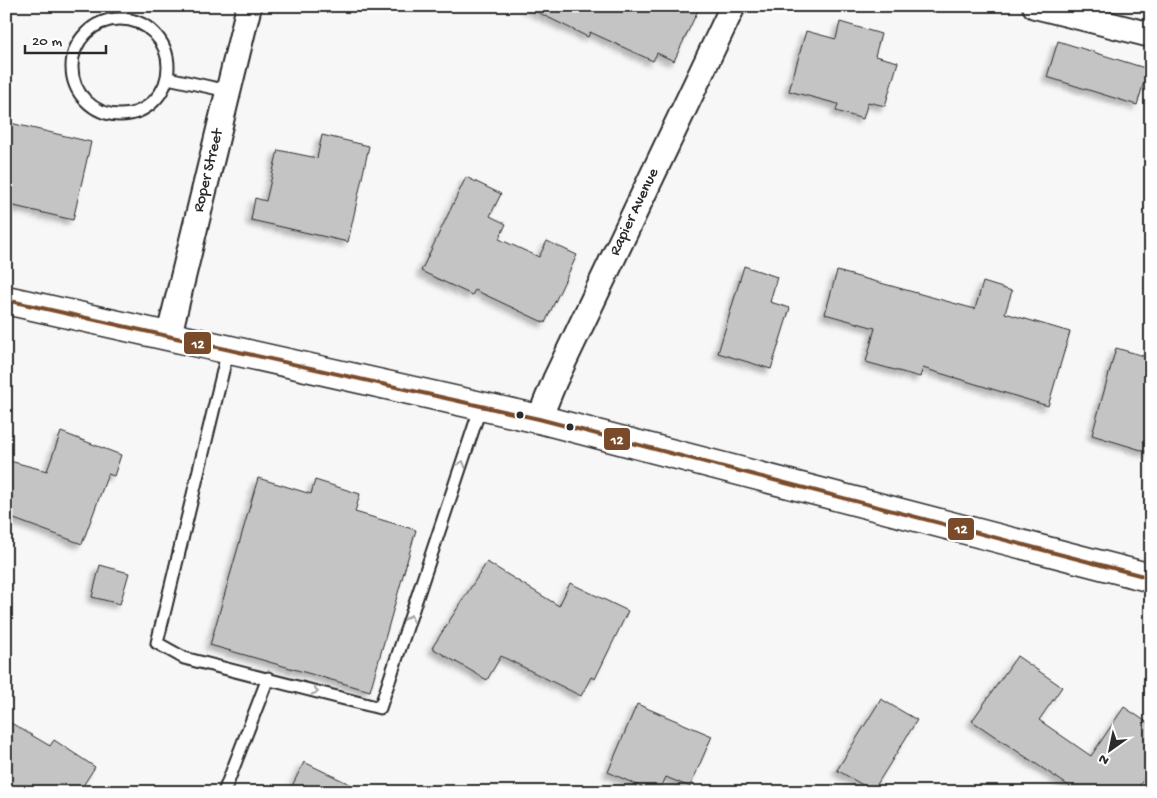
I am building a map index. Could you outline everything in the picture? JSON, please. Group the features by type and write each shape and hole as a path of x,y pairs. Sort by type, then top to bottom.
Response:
{"main road":[{"path":"6,300 228,348 538,419 1151,578"}],"street":[{"name":"Roper Street","path":"168,335 249,6"},
{"name":"Rapier Avenue","path":"538,419 733,6"},
{"path":"1035,6 1151,35"}],"lane":[{"path":"113,18 129,19 144,24 156,34 165,47 169,62 168,78 161,93 150,106 136,113 120,116 104,113 89,105 78,92 72,77 72,61 76,45 85,32 113,18"},
{"path":"168,78 228,91"},
{"path":"228,348 157,643 184,658 380,708 481,406"},
{"path":"224,792 268,678"}],"building":[{"path":"525,6 700,6 674,61 657,53 653,61 590,32 588,37"},
{"path":"840,22 881,34 875,56 898,62 885,106 868,102 863,119 836,111 838,104 789,91 806,31 836,39"},
{"path":"1058,41 1148,69 1137,105 1047,77"},
{"path":"6,122 91,142 73,220 6,204"},
{"path":"322,135 369,146 348,242 251,220 255,198 266,201 278,150 317,158"},
{"path":"466,177 501,194 490,216 506,224 499,239 539,257 547,241 577,255 545,323 475,290 472,295 421,271"},
{"path":"744,266 777,277 770,302 790,308 771,369 718,353"},
{"path":"837,271 975,309 983,282 1012,291 1005,313 1070,332 1048,406 923,368 920,377 866,362 875,328 825,314"},
{"path":"1116,348 1151,358 1151,453 1092,435"},
{"path":"61,432 121,455 114,476 108,474 82,544 6,516 6,460 47,471"},
{"path":"258,478 311,494 315,480 360,494 355,512 416,530 370,691 210,645"},
{"path":"487,562 559,606 570,583 628,611 595,679 591,677 581,696 501,656 487,680 432,648"},
{"path":"100,565 129,573 120,604 92,597"},
{"path":"1017,656 1062,687 1039,720 1091,756 1124,707 1151,725 1151,769 1135,792 1078,792 972,721"},
{"path":"881,699 917,720 873,791 837,770"},
{"path":"637,704 712,736 690,787 666,777 659,792 653,792 608,772"},
{"path":"6,720 50,746 54,740 95,767 79,792 6,792"},
{"path":"304,762 366,792 289,792"}],"transit line":[{"name":"12","path":"6,300 539,419 1151,578"}]}
